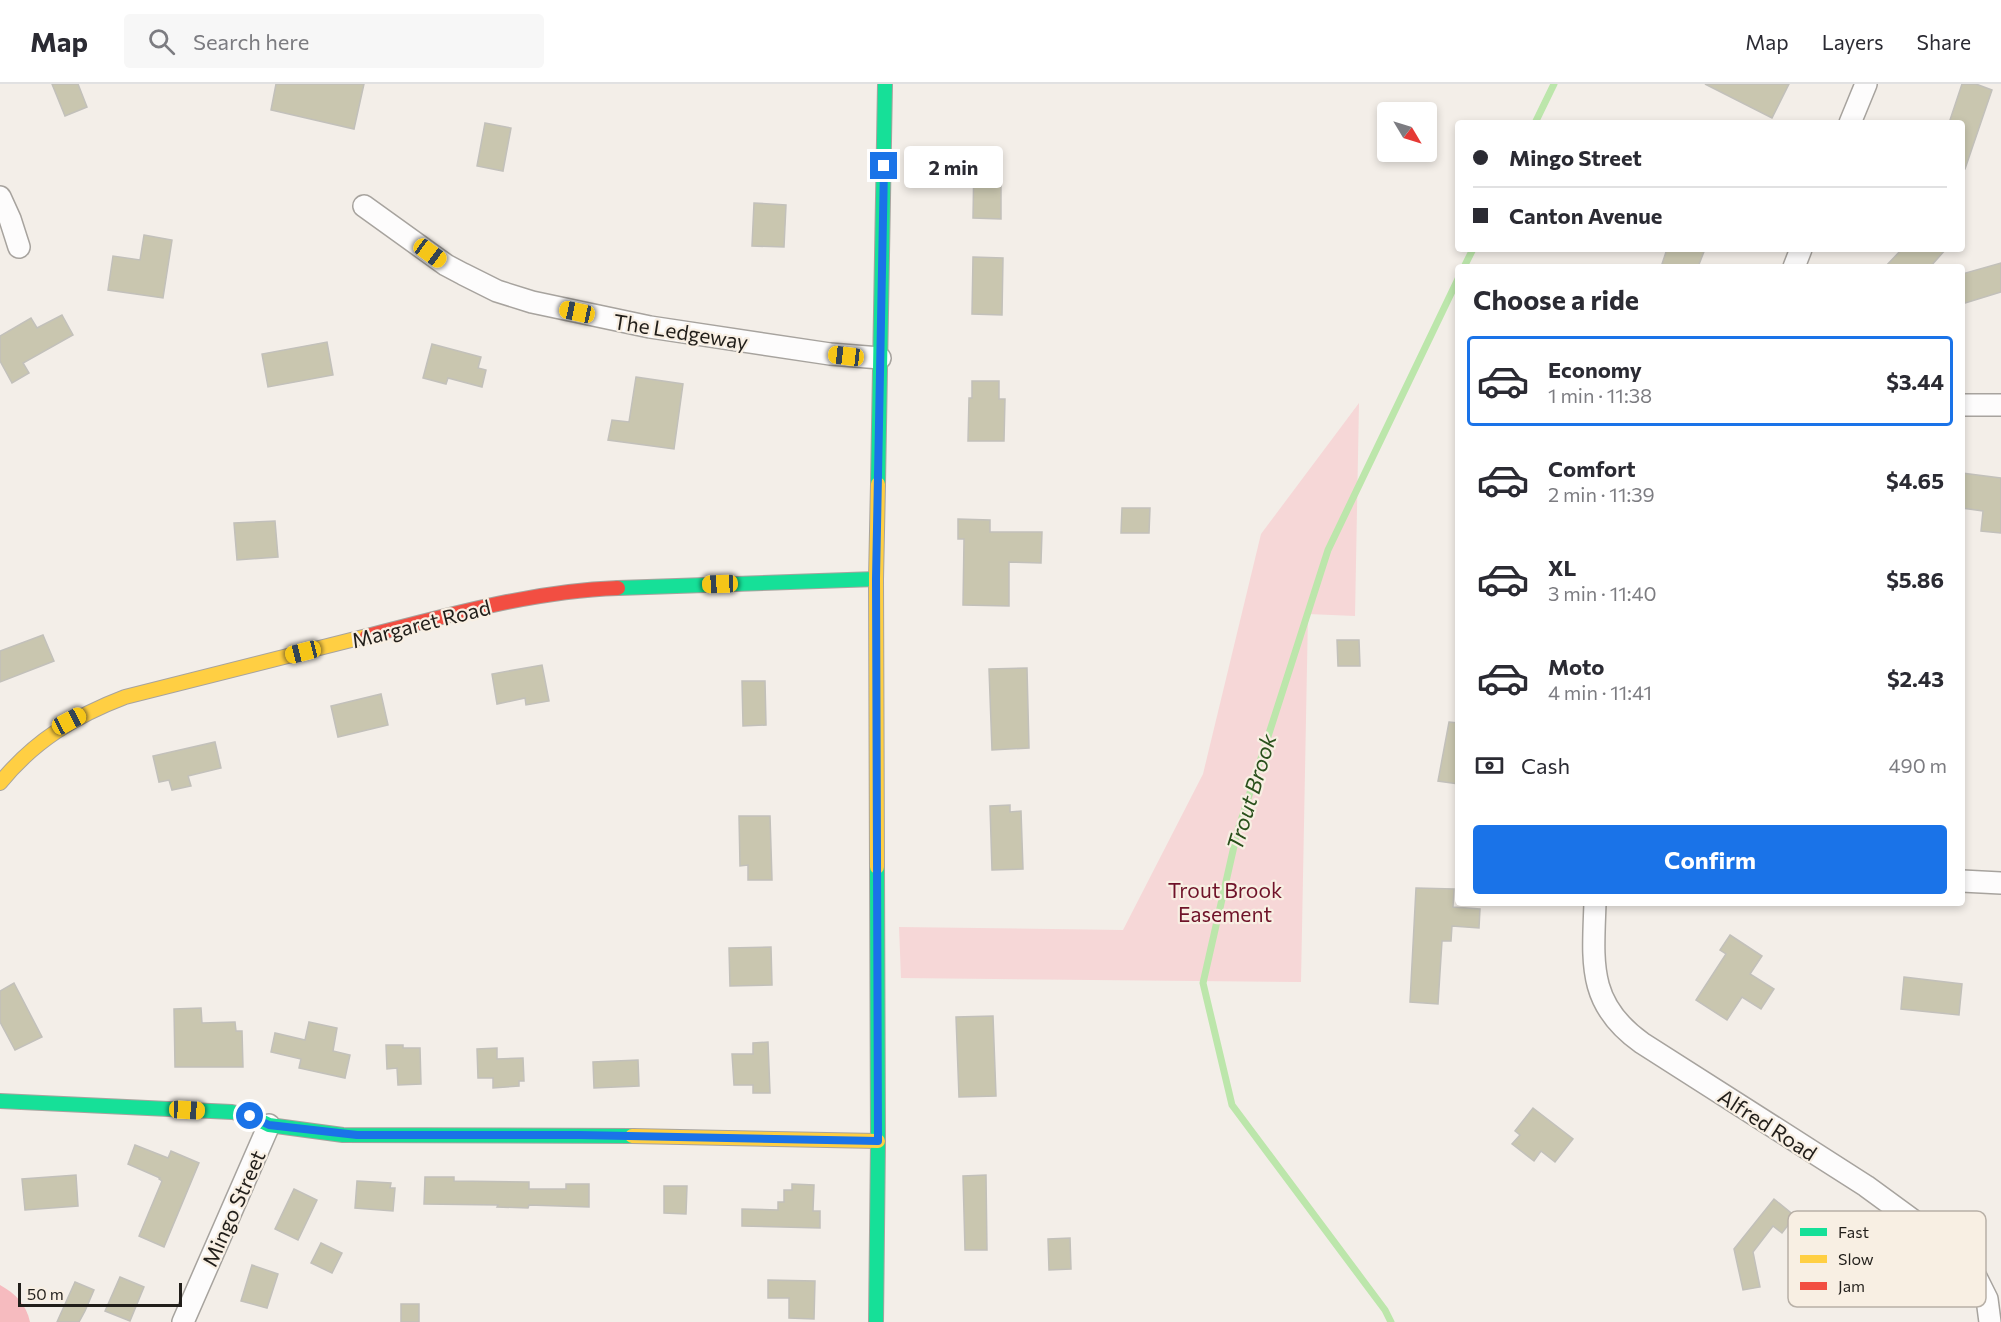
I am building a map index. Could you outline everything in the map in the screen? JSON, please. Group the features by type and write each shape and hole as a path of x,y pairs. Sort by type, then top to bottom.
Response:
{"street":[{"path":"876,1322 878,1141 876,579 885,84"},
{"path":"1851,120 1866,84"},
{"path":"0,197 19,247"},
{"name":"The Ledgeway","path":"364,206 446,265 496,291 532,302 661,329 830,354 880,357"},
{"path":"1965,405 2001,405"},
{"name":"Margaret Road","path":"0,783 21,758 52,732 78,716 125,696 494,604 556,592 609,588 876,579"},
{"path":"1965,881 2001,883"},
{"name":"Alfred Road","path":"1595,906 1594,965 1601,994 1613,1017 1630,1035 1866,1186 1900,1211"},
{"path":"0,1101 232,1112 250,1116 269,1125"},
{"name":"Mingo Street","path":"183,1322 269,1125 357,1135 579,1135 878,1141"},
{"name":"Alfred Road","path":"1986,1297 1990,1322"}],"green space":[{"name":"Trout Brook Easement","path":"1359,403 1355,616 1308,614 1301,982 901,978 899,927 1123,930 1203,774 1261,534"}],"shaded area":[{"path":"0,1285 20,1300 30,1322 0,1322"}],"building":[{"path":"52,84 78,84 87,107 65,116"},
{"path":"276,84 364,84 354,129 271,110"},
{"path":"1705,84 1789,84 1772,118"},
{"path":"1962,84 1976,84 1992,90 1965,169 1965,120 1950,120"},
{"path":"485,123 511,128 503,171 477,166"},
{"path":"974,158 1001,158 1001,219 973,218"},
{"path":"754,203 786,205 784,247 752,246"},
{"path":"144,235 172,240 163,298 108,290 113,256 140,260"},
{"path":"1666,252 1704,252 1699,264 1662,264"},
{"path":"1899,252 1943,252 1933,264 1888,264"},
{"path":"973,257 1003,258 1002,315 972,314"},
{"path":"2001,263 2001,292 1965,303 1965,273"},
{"path":"62,315 73,335 23,363 29,373 12,383 0,361 0,336 31,318 37,328"},
{"path":"327,342 333,375 268,387 262,354"},
{"path":"432,344 481,357 478,368 486,370 482,387 448,378 446,384 423,378"},
{"path":"636,377 683,384 674,449 608,440 612,420 629,422"},
{"path":"972,381 999,381 999,399 1005,399 1004,441 968,441 969,398 972,398"},
{"path":"1965,473 2001,478 2001,533 1981,531 1983,511 1965,508"},
{"path":"1122,508 1150,508 1149,533 1121,533"},
{"path":"958,519 990,520 990,532 1042,532 1041,563 1009,562 1009,606 963,605 964,539 958,539"},
{"path":"275,521 278,557 237,560 234,523"},
{"path":"43,635 54,661 0,682 0,651"},
{"path":"1337,640 1359,640 1360,666 1338,666"},
{"path":"542,665 549,701 526,705 525,698 497,704 492,674"},
{"path":"1027,668 1029,748 992,750 989,669"},
{"path":"742,681 765,681 766,725 743,726"},
{"path":"381,694 388,725 338,737 331,706"},
{"path":"1449,722 1455,723 1455,784 1438,781"},
{"path":"215,742 221,768 188,776 191,786 172,790 169,780 159,782 153,756"},
{"path":"1010,805 1010,812 1021,811 1023,869 992,870 990,806"},
{"path":"739,816 770,816 772,880 748,880 748,865 740,866"},
{"path":"1416,888 1454,889 1453,907 1480,909 1479,928 1452,926 1451,941 1442,941 1438,1004 1410,1002"},
{"path":"1730,935 1762,956 1750,974 1774,989 1761,1009 1742,997 1727,1020 1696,1000 1726,954 1720,950"},
{"path":"771,947 772,985 730,986 729,948"},
{"path":"1904,977 1962,984 1959,1015 1901,1009"},
{"path":"14,983 42,1037 15,1050 0,1022 0,991"},
{"path":"201,1008 202,1023 235,1022 236,1031 242,1031 243,1067 175,1067 174,1009"},
{"path":"993,1016 996,1096 959,1097 956,1017"},
{"path":"309,1022 337,1028 333,1051 350,1055 345,1078 299,1068 301,1059 271,1052 275,1033 305,1040"},
{"path":"768,1042 770,1093 753,1093 753,1085 734,1085 732,1054 753,1054 753,1043"},
{"path":"386,1045 420,1048 421,1084 398,1085 397,1068 387,1069"},
{"path":"497,1048 497,1059 523,1058 524,1081 519,1081 519,1086 493,1088 493,1078 478,1078 477,1049"},
{"path":"638,1060 639,1086 594,1088 593,1062"},
{"path":"1533,1108 1573,1139 1555,1162 1541,1151 1534,1161 1512,1144 1520,1135 1515,1131"},
{"path":"135,1145 168,1158 171,1151 199,1163 164,1247 139,1236 162,1181 128,1164"},
{"path":"76,1175 78,1206 25,1210 22,1179"},
{"path":"986,1175 987,1250 965,1250 963,1176"},
{"path":"425,1177 454,1177 454,1181 529,1182 529,1189 566,1189 566,1184 589,1184 589,1207 529,1205 528,1208 497,1207 498,1205 424,1204"},
{"path":"357,1181 391,1183 390,1188 395,1188 393,1211 355,1208"},
{"path":"792,1184 814,1185 813,1211 820,1211 820,1228 742,1226 742,1209 778,1210 778,1202 784,1202 784,1190 792,1190"},
{"path":"664,1186 687,1186 686,1214 664,1213"},
{"path":"294,1189 317,1200 298,1240 275,1229"},
{"path":"1774,1199 1789,1211 1788,1225 1782,1233 1773,1226 1753,1252 1760,1287 1743,1290 1734,1249"},
{"path":"1070,1238 1071,1269 1049,1270 1048,1239"},
{"path":"321,1243 342,1253 332,1273 311,1263"},
{"path":"252,1265 278,1274 267,1308 241,1301"},
{"path":"120,1277 144,1287 130,1321 105,1311"},
{"path":"768,1280 815,1281 814,1319 789,1318 789,1298 768,1298"},
{"path":"75,1282 94,1290 85,1311 79,1322 57,1322"},
{"path":"401,1304 419,1304 419,1322 401,1322"}],"waterway":[{"name":"Trout Brook","path":"1536,120 1554,84"},
{"name":"Trout Brook","path":"1466,264 1472,252"},
{"name":"Trout Brook","path":"1391,1322 1385,1310 1232,1105 1203,983 1237,833 1328,550 1455,285"}],"traffic: fast":[{"path":"878,484 885,84"},
{"path":"618,588 876,579"},
{"path":"876,1322 877,867"},
{"path":"0,1101 232,1112 251,1116 269,1125 343,1135 632,1136"}],"traffic: slow":[{"path":"877,867 878,484"},
{"path":"0,783 41,742 72,721 107,704 125,697 367,636"},
{"path":"632,1136 878,1141"}],"traffic: jam":[{"path":"367,636 460,612 523,599 618,588"}],"route":[{"path":"250,1116 269,1125 343,1135 579,1135 878,1141 876,579 884,166"}]}
